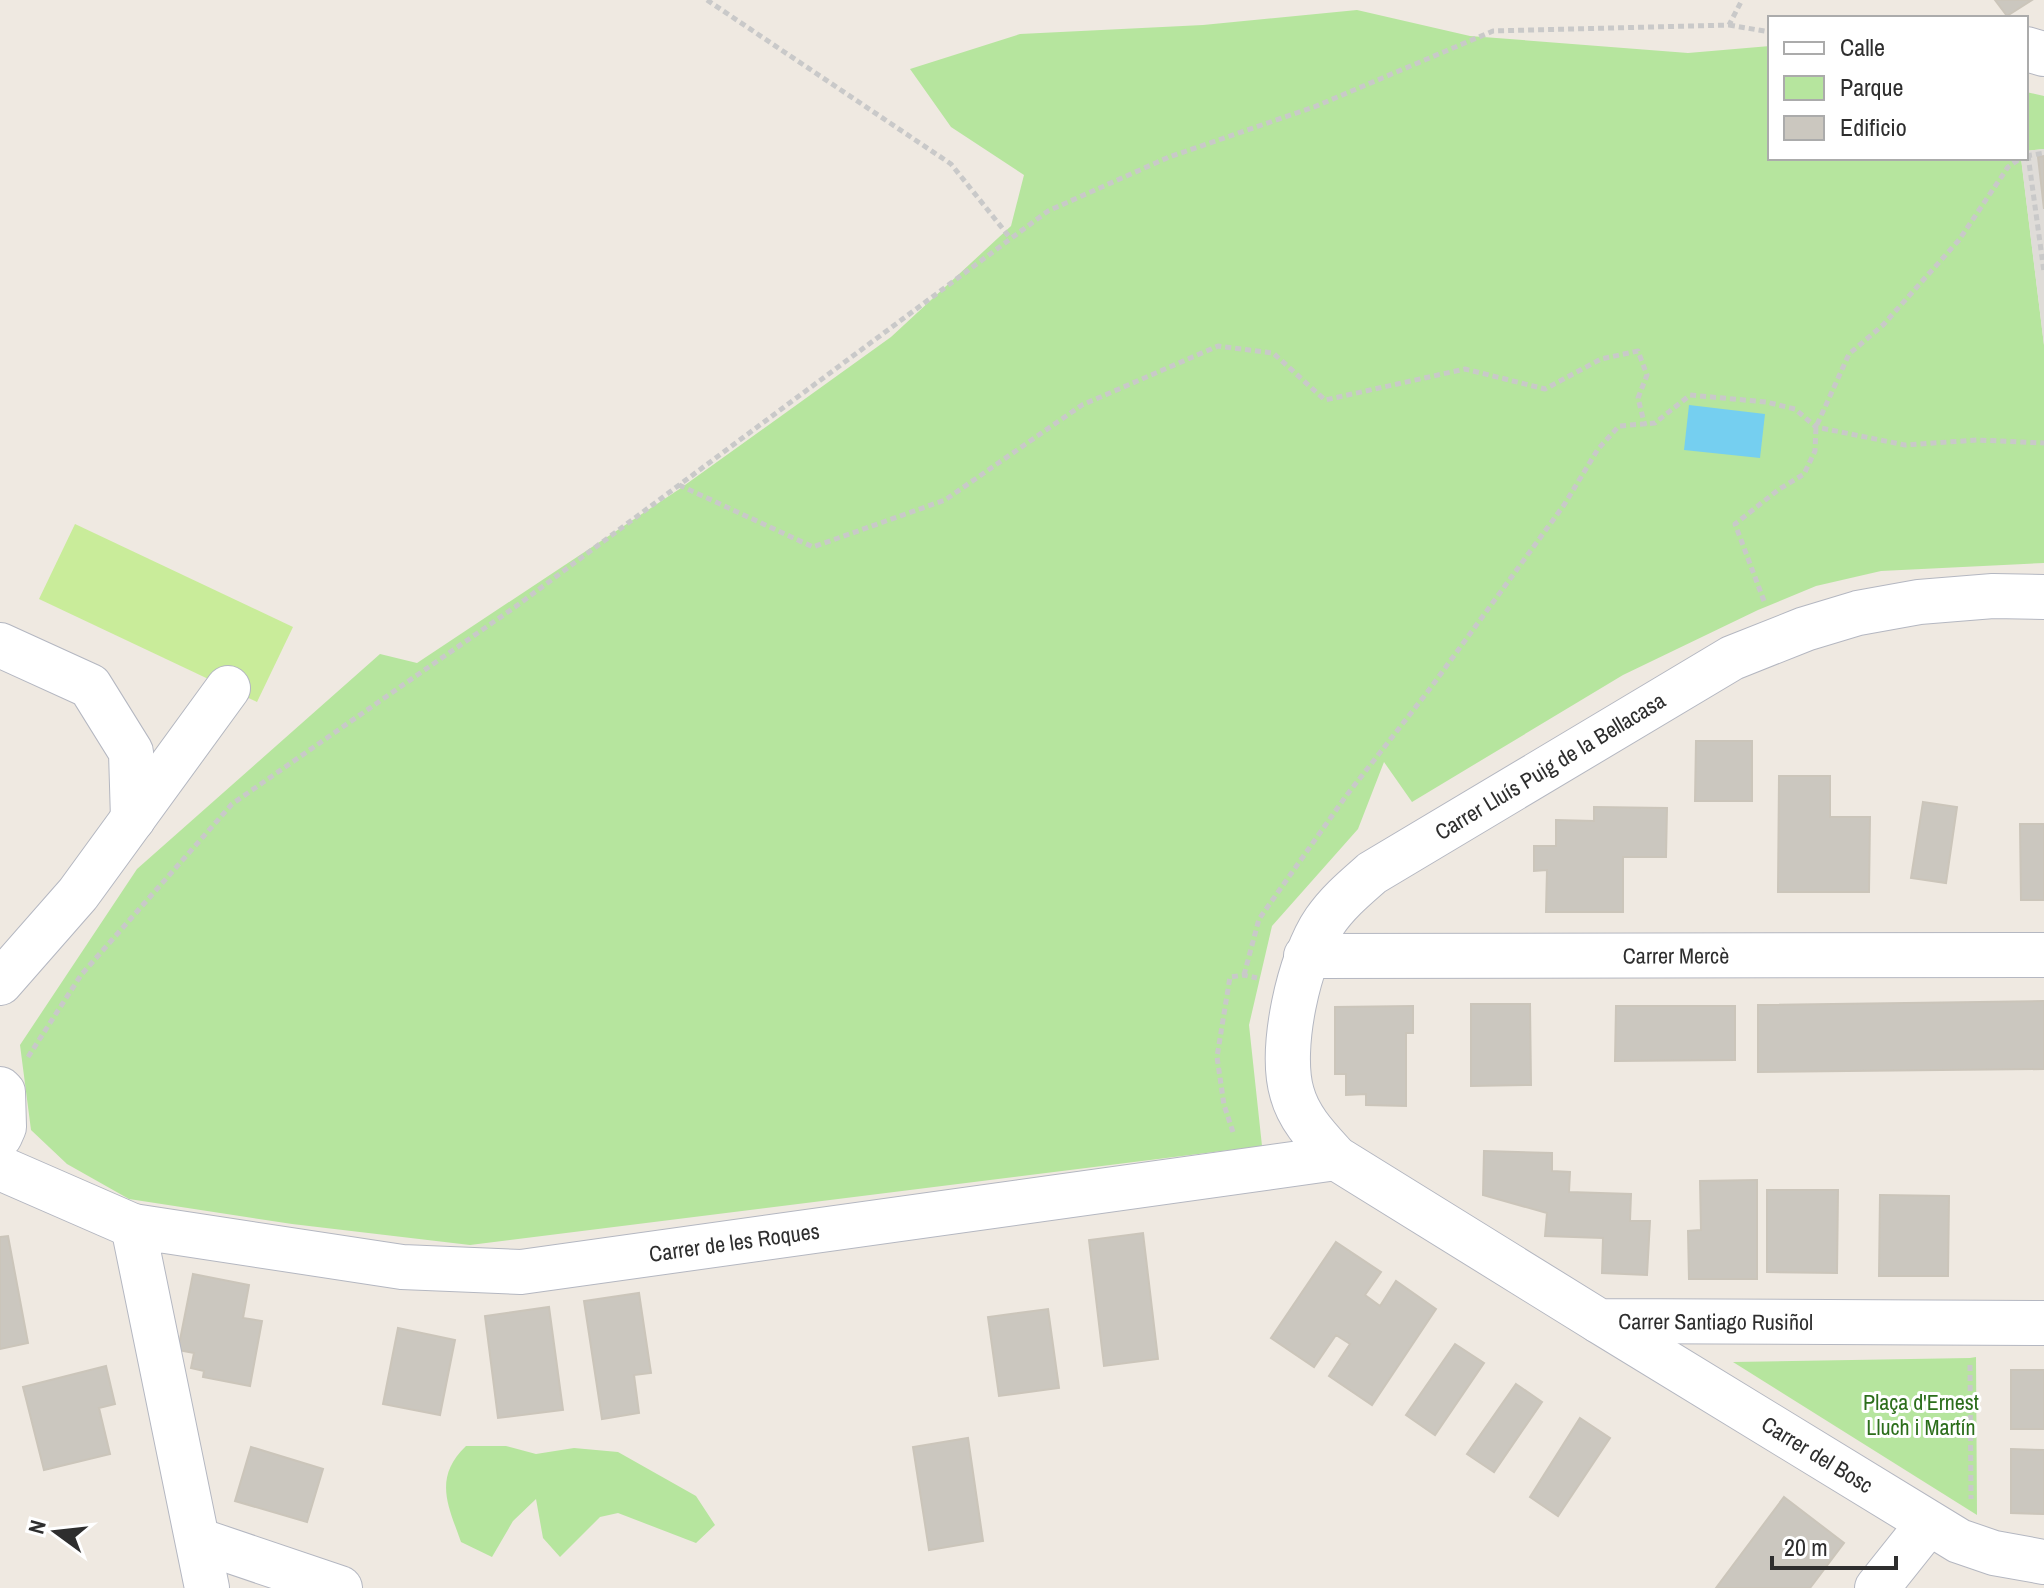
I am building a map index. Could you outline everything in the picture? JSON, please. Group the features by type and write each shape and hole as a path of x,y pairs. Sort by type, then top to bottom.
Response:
{"street":[{"name":"Carrer Lluís Puig de la Bellacasa","path":"1336,1158 1304,1121 1291,1092 1287,1062 1302,972 1324,922 1348,894 1372,873 1732,658 1858,613 1919,602 1993,596 2044,597"},
{"path":"0,645 90,686 131,752 133,819"},
{"path":"0,983 78,894 228,688"},
{"name":"Carrer Mercè","path":"1302,972 2044,955"},
{"path":"0,1136 4,1127 2,1090"},
{"name":"Carrer de les Roques","path":"0,1168 133,1226 402,1267 521,1272 1336,1158"},
{"name":"Carrer Santiago Rusiñol","path":"1336,1158 1599,1321 2044,1323"},
{"path":"133,1226 207,1588"},
{"name":"Carrer del Bosc","path":"1599,1321 1946,1533 2028,1570"},
{"path":"1877,1588 1946,1533"},
{"path":"198,1540 340,1588"}],"path":[{"path":"707,0 951,164 1011,239"},
{"path":"1729,25 1742,0"},
{"path":"2,1090 81,975 232,804 515,607 1048,211 1169,157 1314,107 1493,31 1729,25 1768,32"},
{"path":"1779,639 1735,524 1804,474 1815,451 1816,427 1849,354 1883,325 1959,240 2008,167 2019,160"},
{"path":"2026,160 2044,272"},
{"path":"679,485 813,547 945,500 1082,405 1218,346 1273,353 1325,400 1465,369 1545,389 1601,359 1638,351 1647,375 1638,398 1645,426"},
{"path":"1244,975 1259,919 1346,796 1429,690 1564,505 1598,449 1619,426 1655,423 1690,395 1766,402 1795,409 1816,427 1905,445 1977,440 2044,443"},
{"path":"1247,1170 1224,1105 1217,1057 1230,977 1302,972"},
{"path":"1946,1533 1971,1512 1969,1323"}],"green space":[{"path":"1357,10 1470,36 1688,53 1768,46 1768,160 2021,160 2044,345 2044,563 1881,571 1816,586 1758,610 1623,675 1412,802 1384,762 1358,829 1272,926 1249,1025 1262,1146 470,1245 292,1224 129,1199 67,1164 31,1130 20,1045 137,869 380,654 417,663 678,490 891,337 1011,226 1024,175 951,127 910,69 1020,34 1203,25"},
{"path":"2028,92 2044,96 2044,149 2028,151"},
{"path":"75,524 293,627 257,702 39,599"},
{"name":"Plaça d'Ernest Lluch i Martín","path":"1976,1357 1977,1515 1733,1362 1970,1358"},
{"path":"466,1446 506,1446 536,1454 574,1448 618,1452 696,1496 715,1525 696,1543 618,1513 600,1517 560,1557 543,1538 536,1499 513,1521 492,1557 461,1542 448,1504 446,1481 449,1469"}],"shaded area":[{"path":"2044,149 2044,156 2038,157 2044,209 2044,345 2021,160 2028,160 2028,151"}],"water":[{"path":"1689,405 1765,414 1760,458 1684,450"}],"building":[{"path":"1995,0 2032,0 2007,16"},
{"path":"2044,156 2044,209 2038,157"},
{"path":"2044,156 2044,209 2038,157"},
{"path":"1696,741 1752,741 1752,801 1695,801"},
{"path":"1779,776 1830,776 1830,817 1870,817 1869,892 1778,892"},
{"path":"1923,802 1957,807 1946,883 1911,878"},
{"path":"1594,807 1667,808 1666,857 1623,857 1623,912 1546,912 1547,870 1534,871 1534,846 1556,846 1556,820 1594,821"},
{"path":"2020,824 2044,824 2044,900 2021,900"},
{"path":"2044,1001 2044,1069 1758,1072 1758,1005"},
{"path":"1471,1004 1530,1004 1531,1085 1471,1086"},
{"path":"1413,1006 1413,1033 1406,1033 1406,1106 1366,1105 1366,1094 1346,1095 1346,1074 1335,1074 1335,1007"},
{"path":"1616,1006 1735,1006 1735,1060 1615,1061"},
{"path":"1484,1151 1552,1153 1552,1171 1570,1172 1569,1192 1631,1194 1630,1221 1650,1221 1647,1275 1602,1273 1603,1238 1545,1236 1547,1213 1483,1195"},
{"path":"1757,1180 1757,1279 1689,1279 1688,1231 1701,1230 1700,1181"},
{"path":"1767,1190 1838,1190 1837,1273 1767,1272"},
{"path":"1880,1195 1949,1196 1948,1276 1879,1276"},
{"path":"1143,1233 1158,1359 1104,1366 1089,1240"},
{"path":"8,1236 28,1343 0,1349 0,1237"},
{"path":"1336,1242 1381,1272 1365,1295 1380,1306 1396,1281 1436,1309 1372,1405 1329,1376 1350,1344 1336,1335 1314,1367 1271,1338"},
{"path":"193,1274 249,1285 243,1318 262,1321 250,1386 203,1377 204,1371 191,1368 194,1353 178,1350"},
{"path":"639,1293 651,1373 634,1375 639,1413 602,1419 584,1301"},
{"path":"549,1307 563,1410 498,1418 485,1316"},
{"path":"1048,1309 1059,1388 999,1396 988,1317"},
{"path":"398,1328 455,1340 440,1415 383,1404"},
{"path":"1455,1344 1484,1363 1435,1435 1406,1415"},
{"path":"106,1366 115,1404 99,1408 110,1454 44,1470 23,1387"},
{"path":"2011,1370 2044,1370 2044,1429 2011,1429"},
{"path":"1516,1384 1542,1402 1494,1472 1467,1454"},
{"path":"1580,1418 1610,1438 1558,1516 1530,1497"},
{"path":"968,1438 983,1541 929,1550 913,1447"},
{"path":"251,1447 323,1469 307,1522 235,1501"},
{"path":"2011,1449 2044,1450 2044,1514 2011,1513"},
{"path":"1784,1497 1844,1543 1810,1588 1716,1588"}]}
